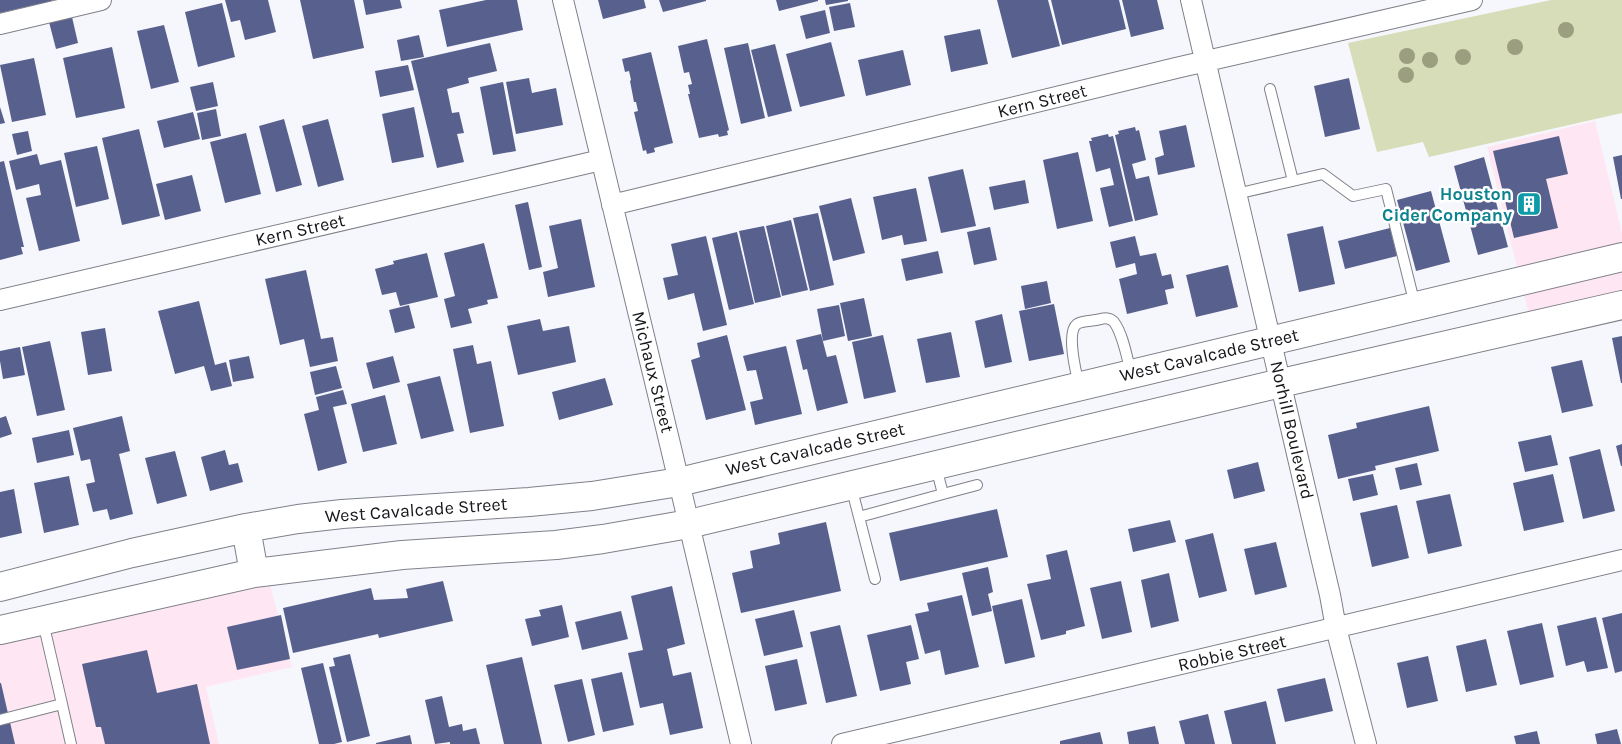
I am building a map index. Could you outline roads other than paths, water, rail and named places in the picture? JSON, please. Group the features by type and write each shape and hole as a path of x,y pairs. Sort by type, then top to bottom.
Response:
{"main road":[{"name":"West Cavalcade Street","path":"0,587 132,553 246,528 342,514 583,497 679,482 1622,257"},
{"path":"0,630 254,573 402,555 556,545 648,532 689,524 1281,383 1622,305"},
{"path":"246,528 254,573"}],"street":[{"path":"0,24 101,0"},
{"name":"Michaux Street","path":"562,0 741,744"},
{"name":"Norhill Boulevard","path":"1191,0 1330,595 1336,628 1366,744"},
{"name":"Kern Street","path":"612,205 1205,61 1472,0"},
{"name":"Kern Street","path":"0,300 601,160"},
{"name":"Robbie Street","path":"842,744 1622,560"}],"lane":[{"path":"1270,89 1293,181"},
{"path":"1236,194 1323,174 1353,196 1386,189 1415,306"},
{"path":"1079,386 1072,338 1074,327 1078,323 1107,318 1112,320 1118,329 1131,374"},
{"path":"936,466 943,494"},
{"path":"859,517 977,485"},
{"path":"851,486 875,579"},
{"path":"43,620 71,744"},
{"path":"0,720 62,704"}],"place":[{"name":"Houston Cider Company","path":"1529,204"}]}
